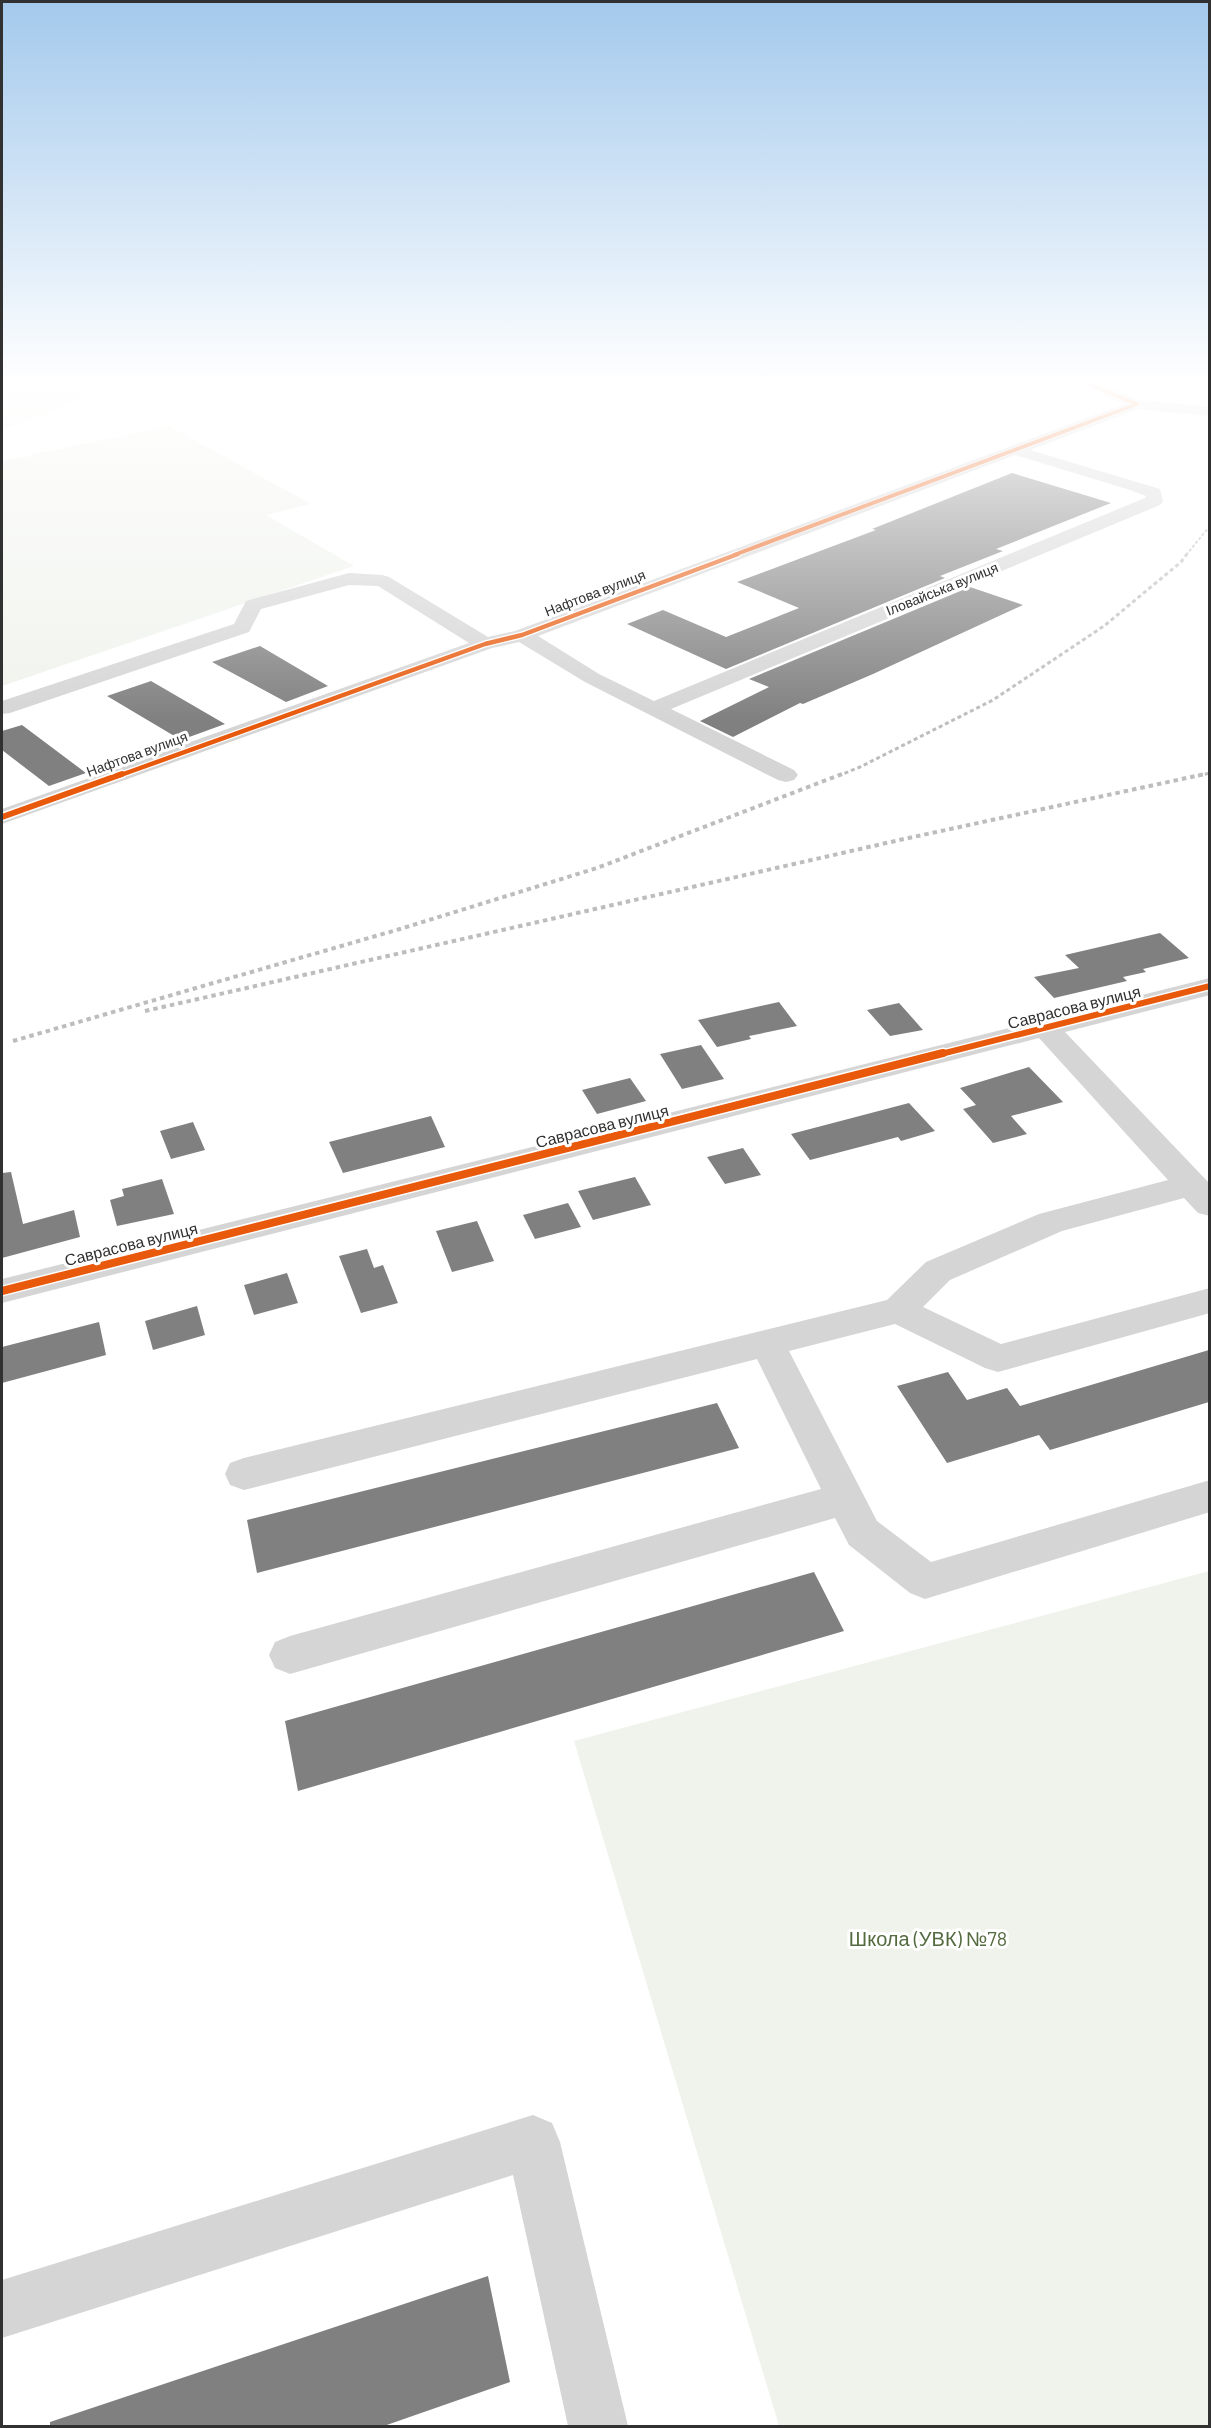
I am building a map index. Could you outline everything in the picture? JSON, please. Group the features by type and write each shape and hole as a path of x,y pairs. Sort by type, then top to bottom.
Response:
{"street":[{"name":"Нафтова вулиця","path":"2,817 484,644 522,635 897,494"},
{"name":"Іловайська вулиця","path":"655,708 1154,501 1154,494"},
{"path":"2,708 242,628 253,605 349,579 382,581 484,644"},
{"path":"522,635 592,678 786,775"},
{"name":"Саврасова вулиця","path":"2,1291 1209,986"},
{"path":"1046,1029 1200,1195"},
{"path":"244,1474 898,1310 939,1271 1041,1226 1200,1195"},
{"path":"898,1310 998,1358 1209,1300"},
{"path":"767,1343 863,1533 925,1581 1209,1496"},
{"path":"290,1655 846,1499"},
{"path":"2,2309 533,2142 598,2427"}],"green space":[{"path":"2,494 293,494 311,504 266,515 354,566 2,686"},
{"name":"Школа (УВК) №78","path":"1209,1571 1209,2426 779,2426 574,1741"}],"building":[{"path":"959,494 1082,494 1111,503 996,549 1003,551 940,576 945,578 726,669 627,624 663,610 726,637 799,608 737,582 876,530 872,529"},
{"path":"970,587 1023,605 873,674 803,704 800,703 733,737 700,721 769,687 749,679"},
{"path":"260,646 328,686 286,702 212,662"},
{"path":"151,681 225,724 181,740 107,696"},
{"path":"22,725 86,773 49,786 2,750 2,731"},
{"path":"1160,933 1189,958 1143,969 1146,972 1123,977 1127,981 1054,998 1034,977 1079,968 1065,955"},
{"path":"779,1002 797,1026 749,1036 751,1039 717,1047 698,1020"},
{"path":"899,1003 923,1030 890,1036 867,1010"},
{"path":"701,1045 724,1079 682,1089 660,1054"},
{"path":"1029,1067 1063,1102 1011,1116 1027,1134 993,1143 963,1109 976,1105 960,1088"},
{"path":"630,1078 646,1101 597,1114 582,1090"},
{"path":"909,1103 935,1131 901,1141 898,1137 810,1160 791,1134"},
{"path":"431,1116 445,1147 343,1173 329,1142"},
{"path":"193,1122 205,1150 171,1159 160,1131"},
{"path":"743,1148 761,1175 725,1184 707,1157"},
{"path":"11,1172 23,1224 74,1210 80,1237 2,1258 2,1173"},
{"path":"635,1177 651,1205 593,1220 578,1191"},
{"path":"162,1179 174,1214 117,1226 110,1200 124,1196 122,1189"},
{"path":"568,1203 581,1227 535,1239 523,1215"},
{"path":"477,1221 494,1261 452,1272 436,1231"},
{"path":"367,1249 374,1268 383,1265 398,1303 361,1313 339,1256"},
{"path":"287,1273 298,1303 254,1315 244,1285"},
{"path":"197,1306 205,1335 153,1350 145,1321"},
{"path":"99,1322 106,1355 2,1383 2,1347"},
{"path":"1209,1350 1209,1402 1050,1450 1039,1435 947,1463 897,1386 948,1372 967,1400 1007,1388 1020,1406"},
{"path":"717,1403 739,1448 257,1573 247,1520"},
{"path":"814,1572 844,1631 298,1791 285,1721"},
{"path":"488,2276 510,2382 381,2427 50,2427 50,2422"}],"railway":[{"path":"1186,555 1210,526"},
{"path":"838,776 993,700 1104,626 1181,562 1187,554"},
{"path":"1198,776 1210,773"},
{"path":"13,1041 400,929 597,868 842,774"},
{"path":"145,1011 904,839 1205,774"}],"cycle path":[{"path":"2,817 485,644 522,635 897,494"},
{"path":"2,1291 1210,986"}]}
